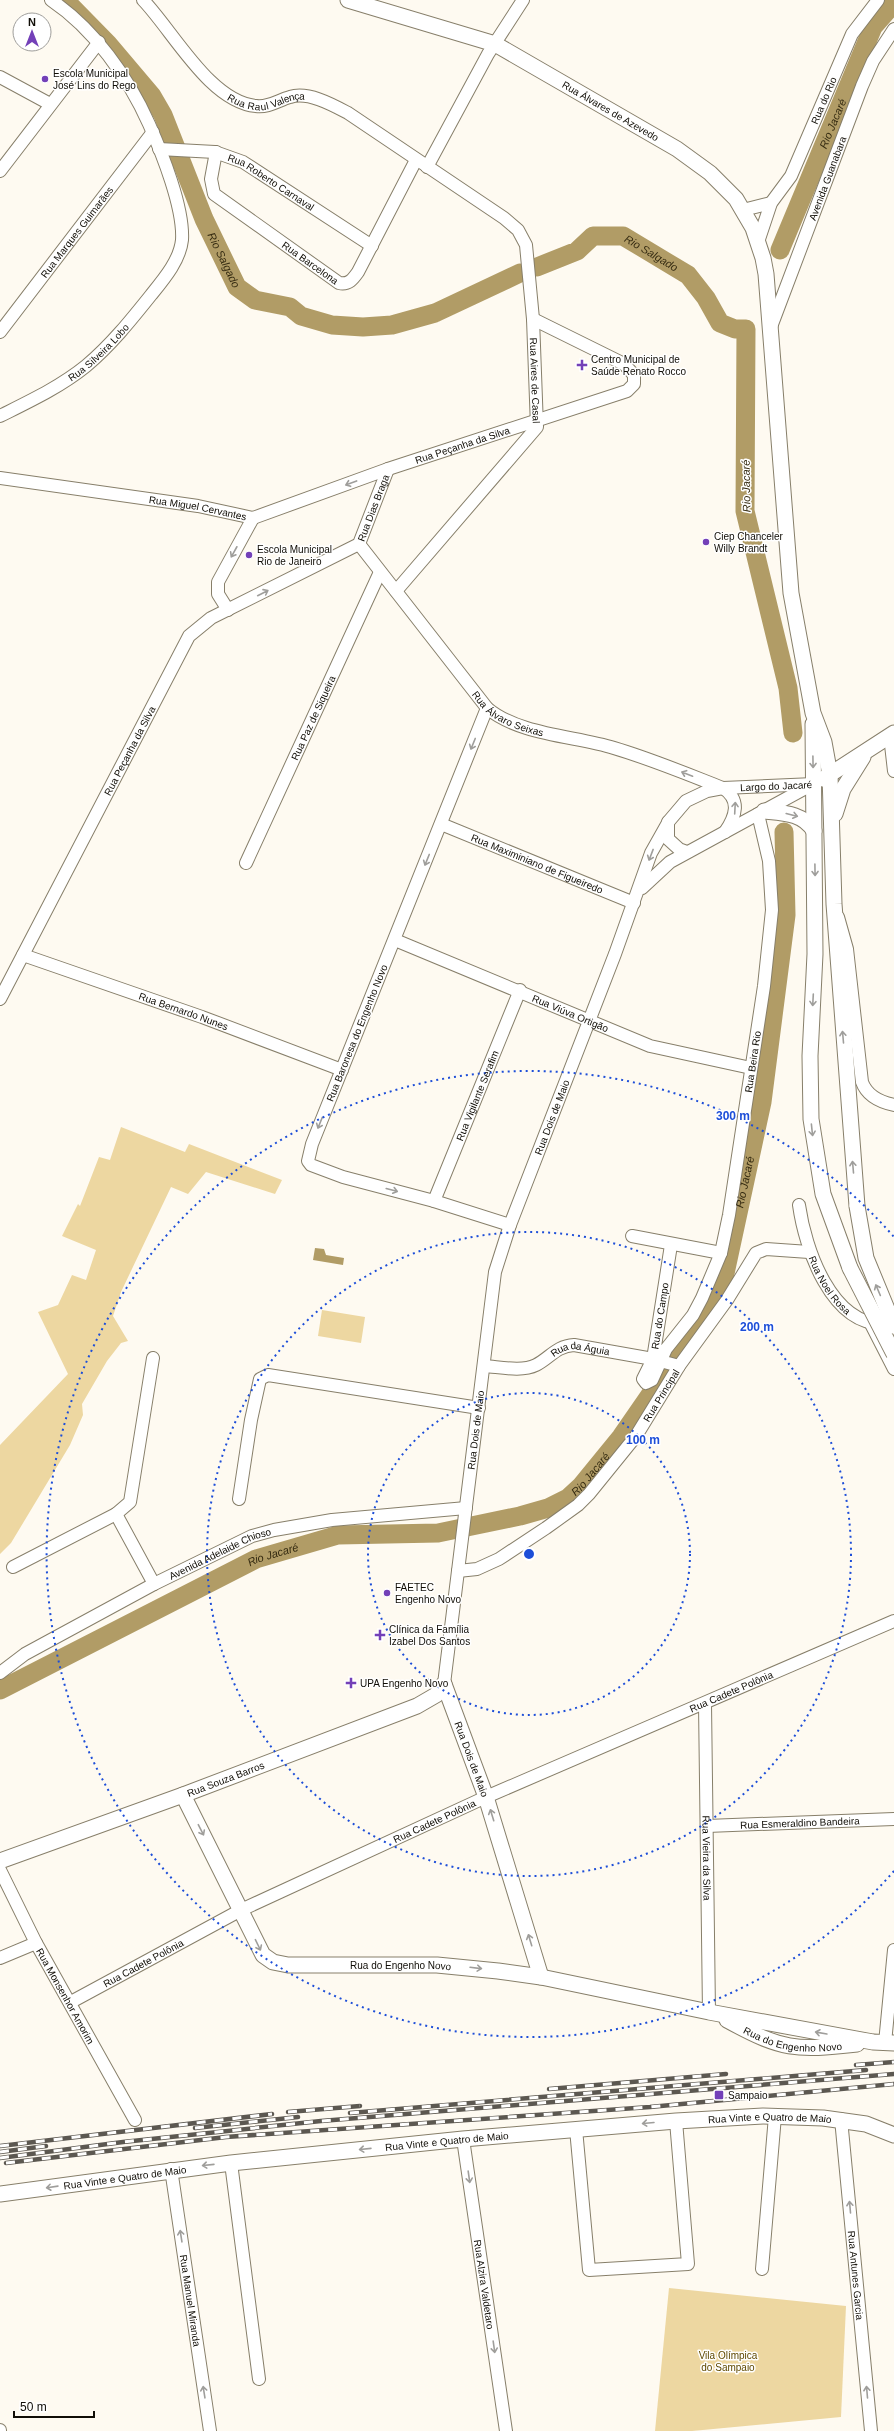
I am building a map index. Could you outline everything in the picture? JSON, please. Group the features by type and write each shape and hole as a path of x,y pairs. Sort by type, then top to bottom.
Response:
{"main road":[{"name":"Rua Álvares de Azevedo","path":"348,0 495,44 652,134 695,162 725,186 743,210 758,242 763,258 788,573 794,616 813,713"},
{"path":"813,713 824,742 830,775 830,828 834,904 857,1206 866,1258 894,1325"},
{"path":"813,713 815,954 810,1056 811,1119 823,1194 850,1268 894,1354"},
{"path":"814,784 892,734"},
{"path":"830,828 845,784 870,749"},
{"path":"761,813 799,817 810,825 814,832"},
{"name":"Rua Souza Barros","path":"0,1861 183,1795 417,1706 436,1695 444,1684"},
{"name":"Rua Dois de Maio","path":"444,1684 486,1797 541,1977"},
{"name":"Rua do Engenho Novo","path":"183,1795 240,1910 267,1960 280,1964 437,1966 541,1977 713,2013 758,2036 782,2046 815,2049 884,2043"},
{"name":"Rua Vinte e Quatro de Maio","path":"0,2194 171,2169 463,2139 676,2121 776,2116 841,2119 866,2124 894,2136"}],"street":[{"path":"51,0 99,42 135,94 159,148"},
{"name":"Rua Raul Valença","path":"143,0 200,72 221,91 256,106 268,105 292,96 309,97 328,103 348,113 416,160"},
{"path":"427,167 495,44 523,0"},
{"name":"Rua do Rio","path":"758,242 771,202 791,176 852,34 878,0"},
{"name":"Avenida Guanabara","path":"769,329 862,86 873,61 894,28"},
{"path":"0,171 99,42"},
{"path":"0,77 50,104"},
{"name":"Rua Marques Guimarães","path":"0,332 153,132"},
{"name":"Rua Roberto Carnaval","path":"159,148 216,152 243,162 372,246"},
{"name":"Rua Silveira Lobo","path":"0,416 56,387 90,362 127,325 175,262 182,239 180,213 159,148"},
{"name":"Rua Barcelona","path":"216,152 211,179 214,194 339,283 345,284 354,279 416,160"},
{"name":"Rua Aires de Casal","path":"396,591 448,528 528,439 538,421 533,319 526,245 518,230 504,218 416,160"},
{"path":"743,210 771,202"},
{"name":"Rua Peçanha da Silva","path":"388,470 627,391 635,380 630,368 624,364 533,319"},
{"name":"Rua Miguel Cervantes","path":"0,478 198,506 253,518 388,470"},
{"name":"Rua Dias Braga","path":"228,610 359,544 388,470"},
{"path":"228,610 218,594 218,582 253,518"},
{"name":"Rua Álvaro Seixas","path":"359,544 487,708 497,716 522,726 614,748 723,788"},
{"name":"Rua Paz de Siqueira","path":"246,863 380,572"},
{"name":"Rua Peçanha da Silva","path":"0,999 190,636 211,618 228,610"},
{"name":"Rua Baronesa do Engenho Novo","path":"487,708 442,824 308,1156 311,1166 343,1177 434,1201 510,1225"},
{"path":"892,734 894,771"},
{"name":"Largo do Jacaré","path":"636,898 651,853 669,821 686,801 708,791 723,788 814,784"},
{"name":"Largo do Jacaré","path":"636,898 661,869 687,852 814,784"},
{"path":"723,788 734,797 735,804 732,821 725,832"},
{"name":"Rua Beira Rio","path":"658,1361 702,1298 721,1254 731,1200 764,986 772,910 769,861 761,813"},
{"path":"669,821 668,839 679,849 687,852"},
{"name":"Rua Maximiniano de Figueiredo","path":"442,824 636,898"},
{"name":"Rua Dois de Maio","path":"444,1684 485,1366 495,1272 510,1225 636,898"},
{"path":"834,904 848,949 864,1089 874,1098 894,1105"},
{"name":"Rua Viúva Ortigão","path":"395,940 520,990 650,1046 751,1068"},
{"name":"Rua Bernardo Nunes","path":"23,955 202,1017 342,1070"},
{"name":"Rua Vigilante Serafim","path":"434,1201 520,990"},
{"path":"799,1205 809,1252"},
{"path":"632,1236 721,1254"},
{"name":"Rua do Campo","path":"646,1383 643,1379 658,1361 671,1245"},
{"name":"Rua Noel Rosa","path":"748,1265 756,1254 766,1249 809,1252 844,1309 871,1324"},
{"name":"Rua Principal","path":"458,1571 477,1569 491,1563 578,1505 636,1436 677,1366 727,1300 748,1265"},
{"path":"894,1325 871,1324 894,1369"},
{"name":"Rua da Águia","path":"485,1366 526,1368 536,1365 557,1348 569,1345 658,1361 677,1366"},
{"path":"13,1567 125,1508 132,1497 153,1358"},
{"path":"239,1499 251,1420 260,1379 268,1374 479,1408"},
{"path":"116,1514 154,1584"},
{"name":"Avenida Adelaide Chioso","path":"0,1673 25,1654 154,1584 227,1547 274,1530 332,1520 465,1514"},
{"name":"Rua Cadete Polônia","path":"71,2002 240,1910 486,1797 705,1704 894,1621"},
{"name":"Rua Vieira da Silva","path":"705,1704 713,2013"},
{"name":"Rua Esmeraldino Bandeira","path":"707,1826 894,1819"},
{"name":"Rua Monsenhor Amorim","path":"0,1870 36,1942 71,2002 135,2120"},
{"path":"0,1958 36,1942"},
{"path":"884,2043 894,1950"},
{"path":"762,2269 776,2116"},
{"name":"Rua Antunes Garcia","path":"841,2119 871,2431"},
{"path":"576,2129 589,2270 688,2264 676,2121"},
{"name":"Rua Alzira Valdetaro","path":"463,2139 506,2431"},
{"path":"231,2163 258,2379"},
{"name":"Rua Manuel Miranda","path":"171,2169 210,2431"}],"green space":[{"path":"121,1127 185,1152 189,1144 282,1180 275,1194 206,1172 188,1194 171,1187 121,1292 113,1316 128,1341 121,1343 107,1361 82,1404 83,1415 70,1445 11,1543 0,1554 0,1445 68,1374 38,1312 58,1305 72,1275 86,1280 96,1250 62,1236 78,1204 80,1206 99,1157 110,1160"},
{"path":"322,1310 365,1317 361,1343 318,1336"},
{"name":"Vila Olímpica do Sampaio","path":"669,2288 846,2306 841,2417 692,2431 655,2431"}],"shaded area":[{"path":"315,1248 324,1249 326,1255 344,1258 343,1265 313,1260"}],"waterway":[{"name":"Rio Salgado","path":"65,0 108,44 152,96 163,115 204,219 237,287 255,300 290,307 301,316 332,325 363,327 392,325 435,313 520,273"},
{"name":"Rio Jacaré","path":"780,250 873,27 894,3"},
{"name":"Rio Jacaré","path":"537,267 577,251 593,236 623,236 688,275 706,298 720,323 735,329 746,329 745,511 788,688 793,733"},
{"name":"Rio Jacaré","path":"0,1690 256,1559 338,1535 438,1533 520,1516 548,1508 568,1498 581,1486 621,1437 693,1333 724,1278 762,1102 786,915 784,832"}],"railway":[{"path":"856,2065 894,2062"},
{"path":"350,2113 866,2070"},
{"path":"549,2089 726,2074"},
{"path":"0,2158 123,2142 321,2121 894,2074"},
{"path":"6,2163 226,2137 650,2107 894,2084"},
{"path":"288,2112 360,2106"},
{"path":"0,2146 272,2114"},
{"path":"195,2128 298,2117"},
{"path":"0,2152 46,2146"}],"place":[{"name":"Escola Municipal José Lins do Rego","path":"45,79"},
{"name":"Centro Municipal de Saúde Renato Rocco","path":"582,365"},
{"name":"Ciep Chanceler Willy Brandt","path":"706,542"},
{"name":"Escola Municipal Rio de Janeiro","path":"249,555"},
{"name":"FAETEC Engenho Novo","path":"387,1593"},
{"name":"Clínica da Família Izabel Dos Santos","path":"380,1635"},
{"name":"UPA Engenho Novo","path":"351,1683"},
{"name":"Sampaio","path":"719,2095"}]}
